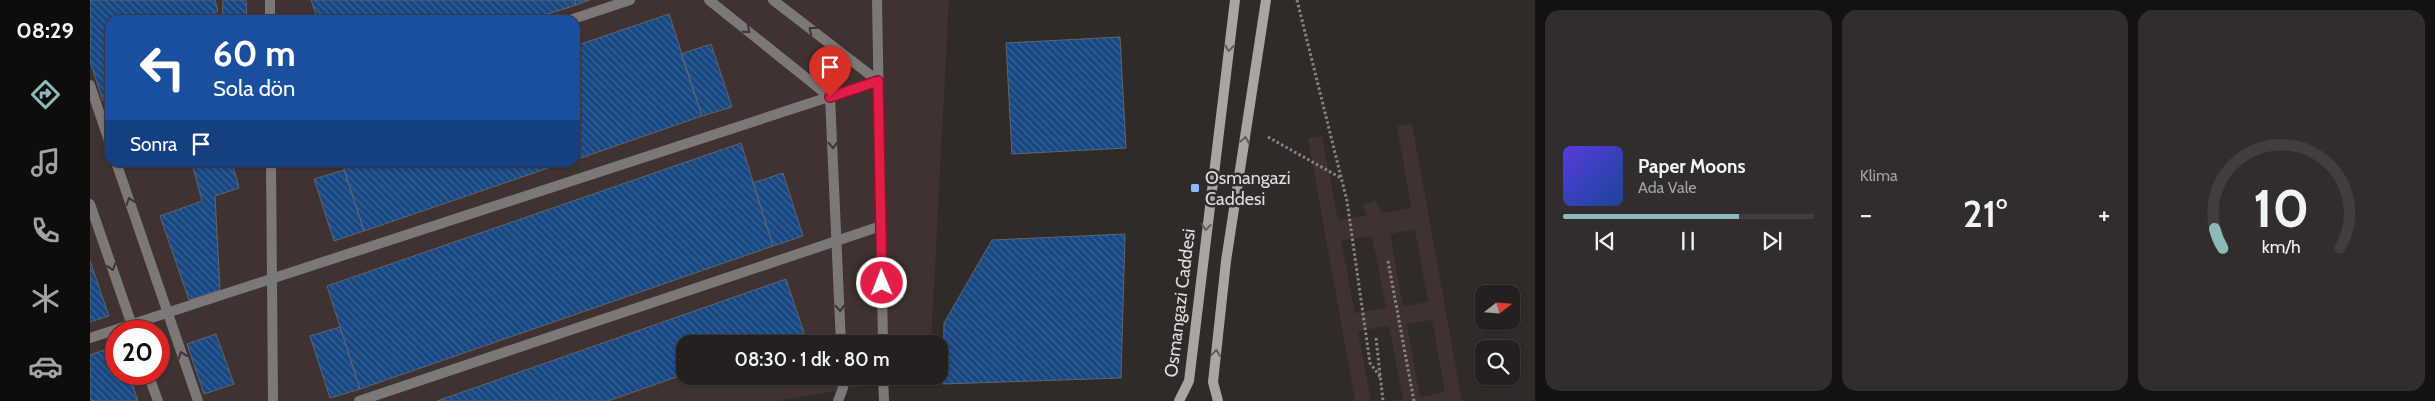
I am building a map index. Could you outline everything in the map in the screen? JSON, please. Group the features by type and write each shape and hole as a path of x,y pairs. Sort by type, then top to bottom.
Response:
{"main road":[{"name":"Osmangazi Caddesi","path":"1179,401 1188,381 1235,0"},
{"path":"1218,401 1213,382 1226,261 1266,0"}],"lane":[{"path":"270,0 270,15"},
{"path":"580,17 630,0"},
{"path":"709,0 830,97 838,240 841,335"},
{"path":"773,0 878,81"},
{"path":"877,0 883,335"},
{"path":"150,320 168,312 878,81"},
{"path":"90,85 105,120"},
{"path":"118,167 198,401"},
{"path":"271,167 273,401"},
{"path":"90,204 129,320"},
{"path":"359,401 881,226"},
{"path":"90,338 105,334"},
{"path":"152,385 158,401"},
{"path":"838,401 843,385"},
{"path":"883,385 884,401"}],"path":[{"path":"1297,0 1347,201 1370,363 1381,378"},
{"path":"1268,137 1341,178"},
{"path":"1388,261 1414,401"},
{"path":"1376,338 1383,401"}],"shaded area":[{"path":"90,0 949,0 931,335 676,335 676,385 870,385 779,401 90,401"},
{"path":"1412,123 1462,401 1391,401 1403,399 1389,326 1358,331 1371,401 1355,401 1308,138 1322,136 1338,220 1367,215 1362,205 1375,200 1382,213 1411,208 1397,126","holes":["1415,229 1428,302 1403,306 1390,234","1372,236 1386,308 1355,313 1341,241","1432,320 1445,392 1420,397 1407,324"]}],"building":[{"path":"90,0 215,0 218,11 211,15 105,15 105,100 103,101 90,61"},
{"path":"223,0 246,0 247,15 222,15"},
{"path":"311,0 575,0 576,5 545,15 316,15"},
{"path":"575,0 590,0 576,5"},
{"path":"669,14 702,116 580,158 580,44"},
{"path":"1120,37 1126,148 1012,154 1006,43"},
{"path":"711,44 732,107 702,116 681,54"},
{"path":"741,143 773,246 360,389 327,286"},
{"path":"193,167 233,167 239,188 215,196 220,290 189,300 160,216 202,201"},
{"path":"344,167 551,167 364,231"},
{"path":"344,170 364,231 334,241 314,179"},
{"path":"783,173 803,236 773,246 753,183"},
{"path":"1125,234 1121,378 948,384 948,335 944,335 944,323 992,240"},
{"path":"90,261 109,316 90,322"},
{"path":"786,279 804,333 798,335 676,335 676,377 608,401 437,401"},
{"path":"340,327 360,389 330,398 310,336"},
{"path":"216,334 234,384 204,394 187,344"},
{"path":"105,350 105,385 133,385 138,401 90,401 90,355"}],"place":[{"name":"Osmangazi̇ Caddesi̇","path":"1195,188"}],"route":[{"path":"830,97 878,81 882,283"}]}
